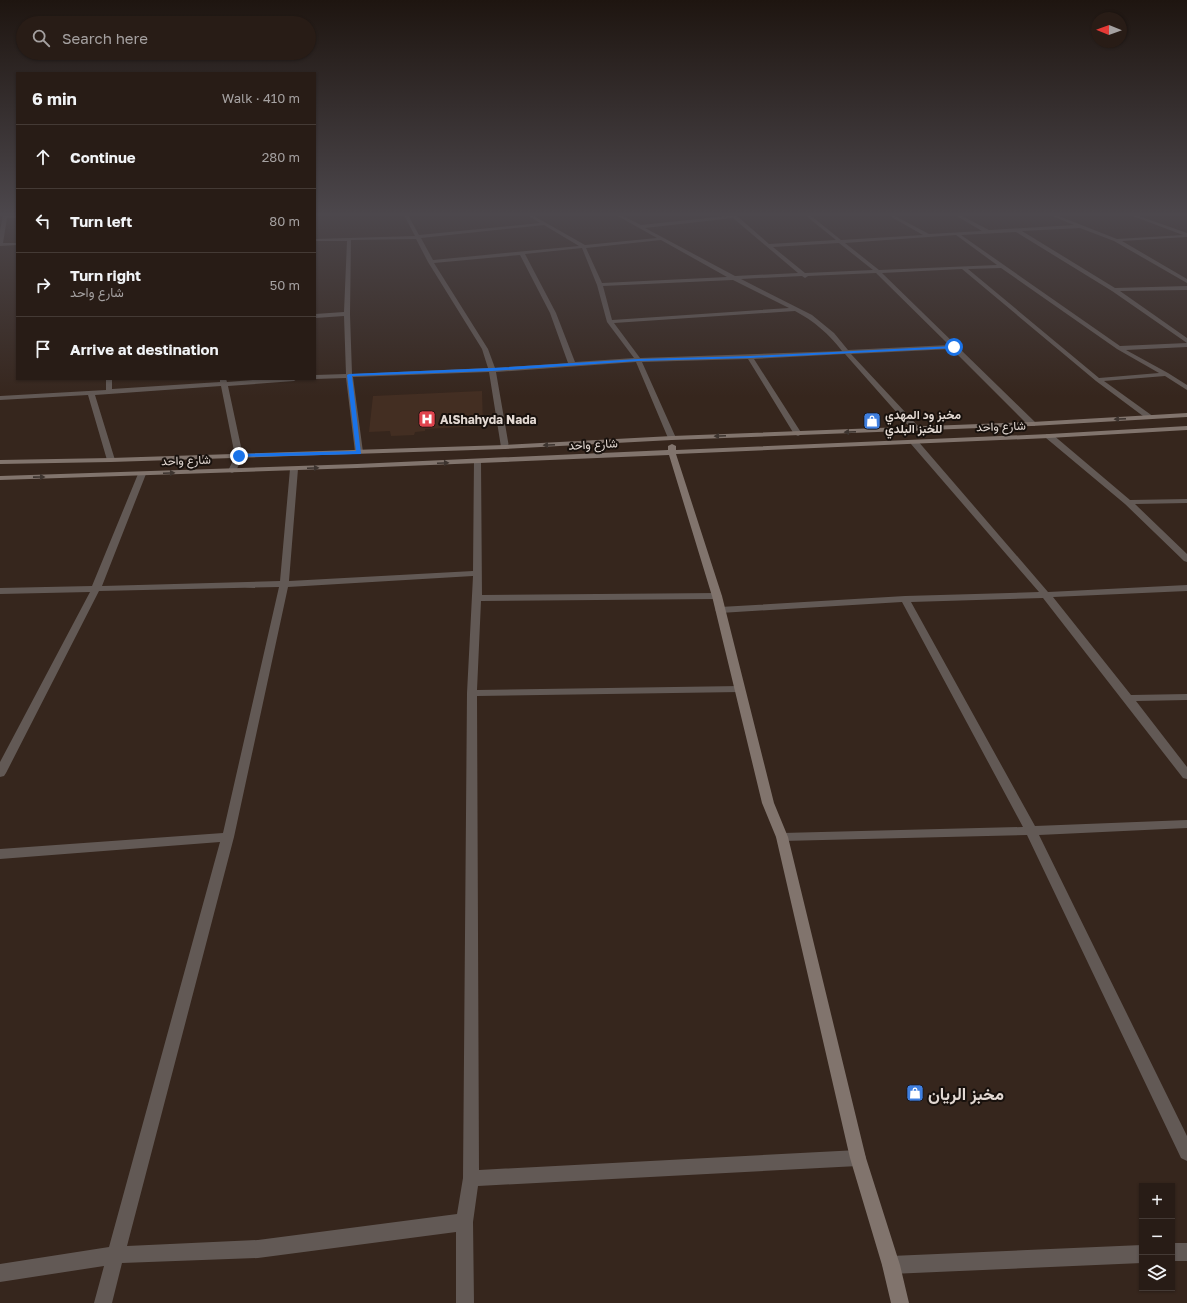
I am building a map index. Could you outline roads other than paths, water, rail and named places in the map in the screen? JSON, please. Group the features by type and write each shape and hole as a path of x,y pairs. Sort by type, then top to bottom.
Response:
{"street":[{"path":"348,276 347,314 349,375 359,452"},
{"path":"440,276 485,349 492,370 505,447"},
{"path":"534,276 553,313 572,364"},
{"path":"596,276 610,322 638,360 672,438 672,452 717,596 768,803 782,837 858,1158 891,1265 900,1303"},
{"path":"600,285 732,277 805,276"},
{"path":"882,276 1032,424"},
{"path":"972,276 1098,380 1150,417"},
{"path":"1018,276 1119,348 1166,374 1187,388"},
{"path":"1091,276 1114,290 1187,341"},
{"path":"1178,276 1187,281"},
{"path":"732,277 798,309 821,323 916,429"},
{"path":"1114,290 1187,288"},
{"path":"610,322 798,309"},
{"path":"316,316 347,314"},
{"path":"1119,348 1187,345"},
{"path":"316,378 349,375 492,370 638,360 750,357 954,347"},
{"path":"750,357 798,434"},
{"path":"1098,380 1166,374"},
{"path":"109,380 109,392"},
{"path":"0,398 109,392 223,382 270,380"},
{"path":"223,382 239,456 232,471"},
{"path":"91,393 111,460"},
{"name":"شارع واحد","path":"0,462 111,460 505,447 672,438 1032,424 1187,415"},
{"name":"شارع واحد","path":"0,478 294,469 1049,436 1187,428"},
{"path":"1049,436 1128,502 1187,559"},
{"path":"914,442 1046,595 1128,698 1187,776"},
{"path":"464,1303 464,1222 471,1178 472,693 478,573 477,461"},
{"path":"103,1303 228,837 284,584 294,469"},
{"path":"0,773 96,588 142,474"},
{"path":"1128,502 1187,501"},
{"path":"0,591 284,584 478,573"},
{"path":"720,610 905,599 1046,595 1187,588"},
{"path":"477,598 717,596"},
{"path":"905,599 1031,831 1187,1153"},
{"path":"472,693 740,690"},
{"path":"1128,698 1187,697"},
{"path":"782,837 1031,831 1187,824"},
{"path":"0,854 228,837"},
{"path":"471,1178 858,1158"},
{"path":"0,1273 116,1255 258,1249 464,1222"},
{"path":"1175,1252 1187,1252"},
{"path":"891,1265 1139,1254"}],"place":[{"name":"AlShahyda Nada","path":"427,419"},
{"name":"مخبز ود المهدي للخبز البلدي","path":"872,421"},
{"name":"مخبز الريان","path":"915,1093"}]}
